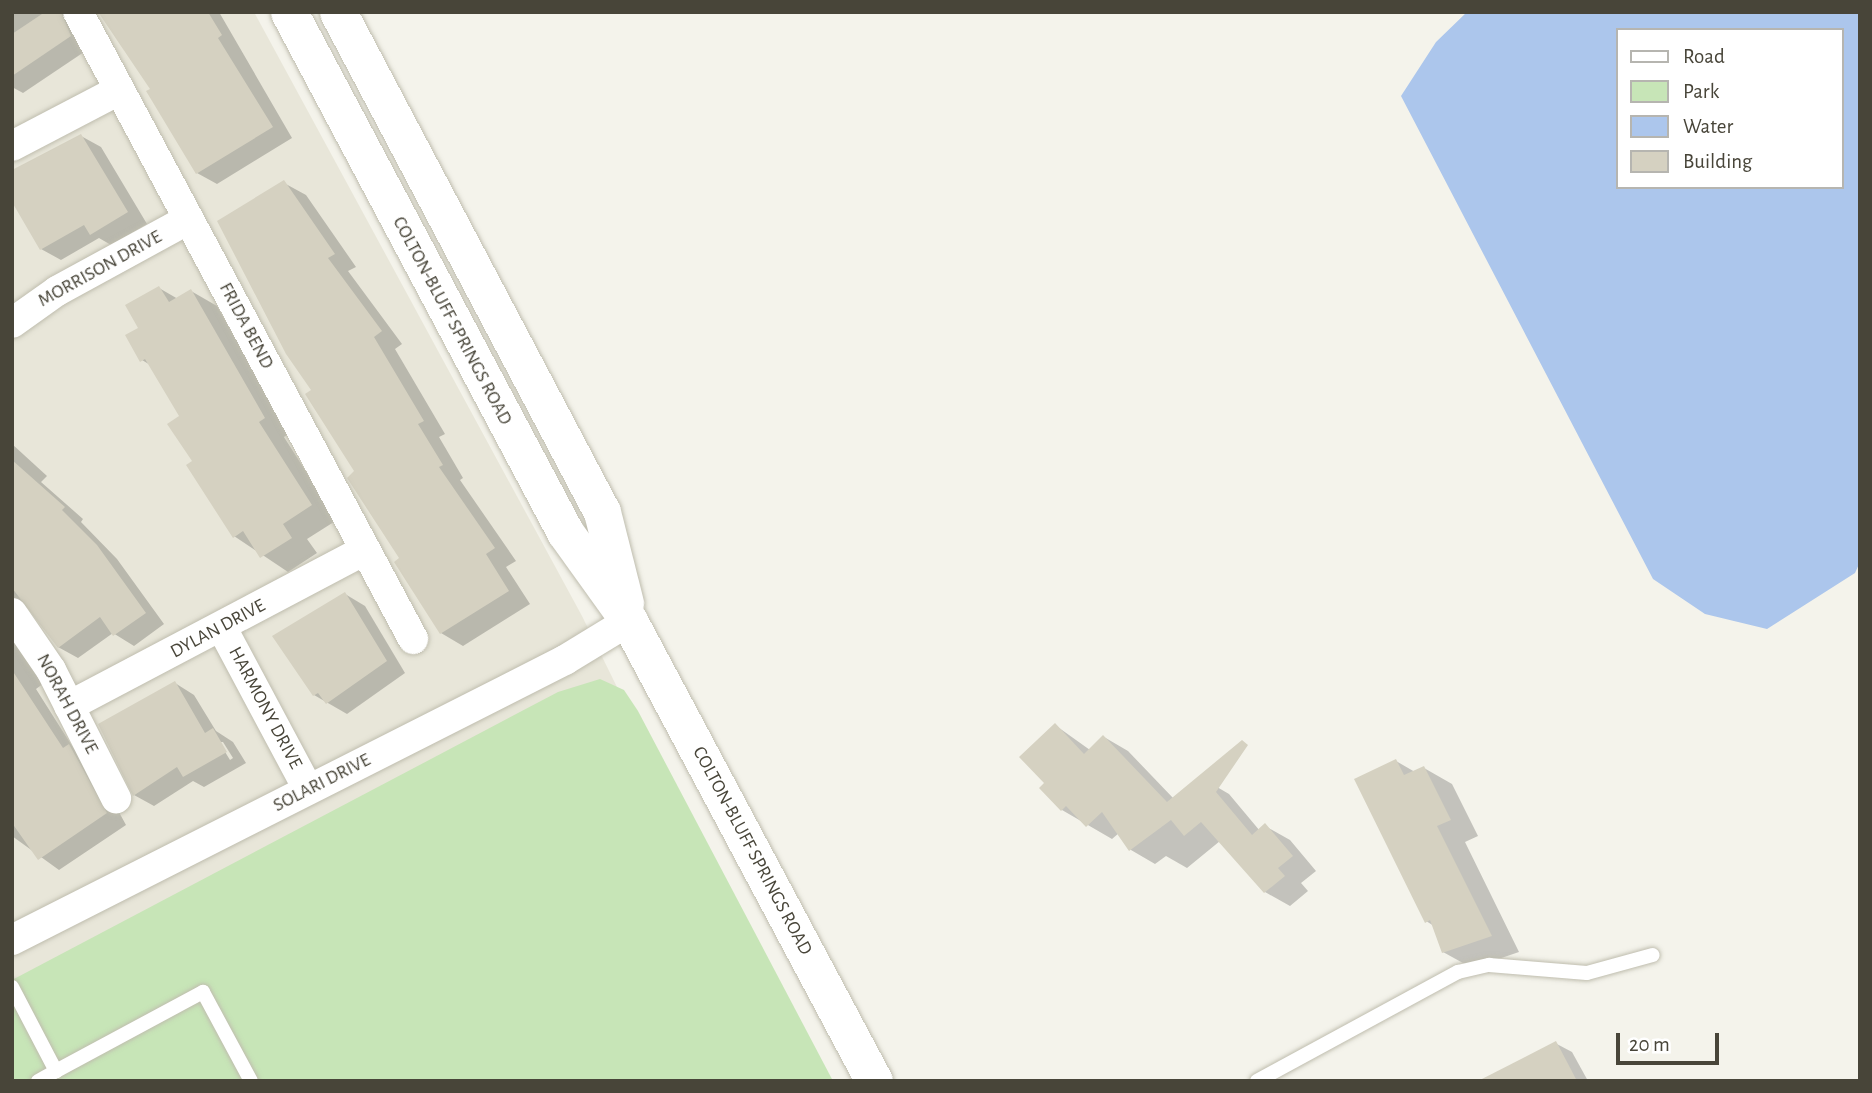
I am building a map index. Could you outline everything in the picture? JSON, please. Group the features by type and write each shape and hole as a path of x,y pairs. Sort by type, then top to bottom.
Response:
{"street":[{"name":"FRIDA BEND","path":"78,12 117,91 189,219 413,639"},
{"name":"COLTON-BLUFF SPRINGS ROAD","path":"289,12 565,533 629,621 874,1081"},
{"name":"COLTON-BLUFF SPRINGS ROAD","path":"338,12 602,512 629,621"},
{"path":"12,146 117,91"},
{"name":"MORRISON DRIVE","path":"12,323 57,291 189,219"},
{"name":"DYLAN DRIVE","path":"69,706 222,628 365,550"},
{"name":"NORAH DRIVE","path":"12,613 69,706 117,798"},
{"name":"SOLARI DRIVE","path":"12,940 565,660 629,621"},
{"name":"HARMONY DRIVE","path":"222,628 308,789"}],"lane":[{"path":"1257,1081 1458,972 1489,965 1587,973 1653,955"},
{"path":"12,987 55,1071"},
{"path":"38,1081 203,992 251,1081"}],"shaded area":[{"path":"12,12 254,12 582,616 811,1081 12,1081"}],"green space":[{"path":"600,679 624,690 638,711 833,1081 12,1081 12,980 558,692"}],"water":[{"path":"1467,12 1860,12 1860,562 1855,573 1767,629 1705,614 1653,579 1401,96 1436,42"}],"building":[{"path":"45,12 61,12 71,36 12,76 12,34"},
{"path":"98,12 208,12 222,35 218,38 273,127 196,174 146,91 150,89"},
{"path":"81,134 128,212 90,235 84,225 40,250 12,202 12,170"},
{"path":"284,180 335,254 328,258 382,331 374,337 424,421 418,424 443,465 439,467 495,548 486,554 509,591 440,634 394,562 399,558 347,478 354,471 305,394 311,390 286,354 217,221"},
{"path":"159,286 169,302 191,289 265,418 259,422 312,505 283,524 292,538 260,558 243,531 233,538 186,465 192,461 167,424 179,416 145,359 140,362 125,335 138,328 125,305"},
{"path":"12,460 65,507 62,510 97,545 146,613 113,636 100,617 58,648 12,588"},
{"path":"345,592 387,661 326,704 318,693 313,696 272,636"},
{"path":"12,670 63,748 69,744 107,813 38,860 12,823"},
{"path":"175,681 205,733 213,728 227,752 183,777 177,767 133,796 98,724"},
{"path":"1055,723 1084,754 1103,735 1167,802 1242,740 1248,745 1216,792 1252,835 1265,823 1293,856 1278,868 1285,876 1264,893 1201,822 1184,836 1171,820 1129,851 1102,812 1086,827 1066,806 1061,811 1039,788 1044,783 1019,757"},
{"path":"1396,759 1404,775 1424,766 1451,820 1437,826 1492,936 1442,953 1430,920 1425,923 1354,779"},
{"path":"1556,1041 1577,1081 1478,1081"}]}
